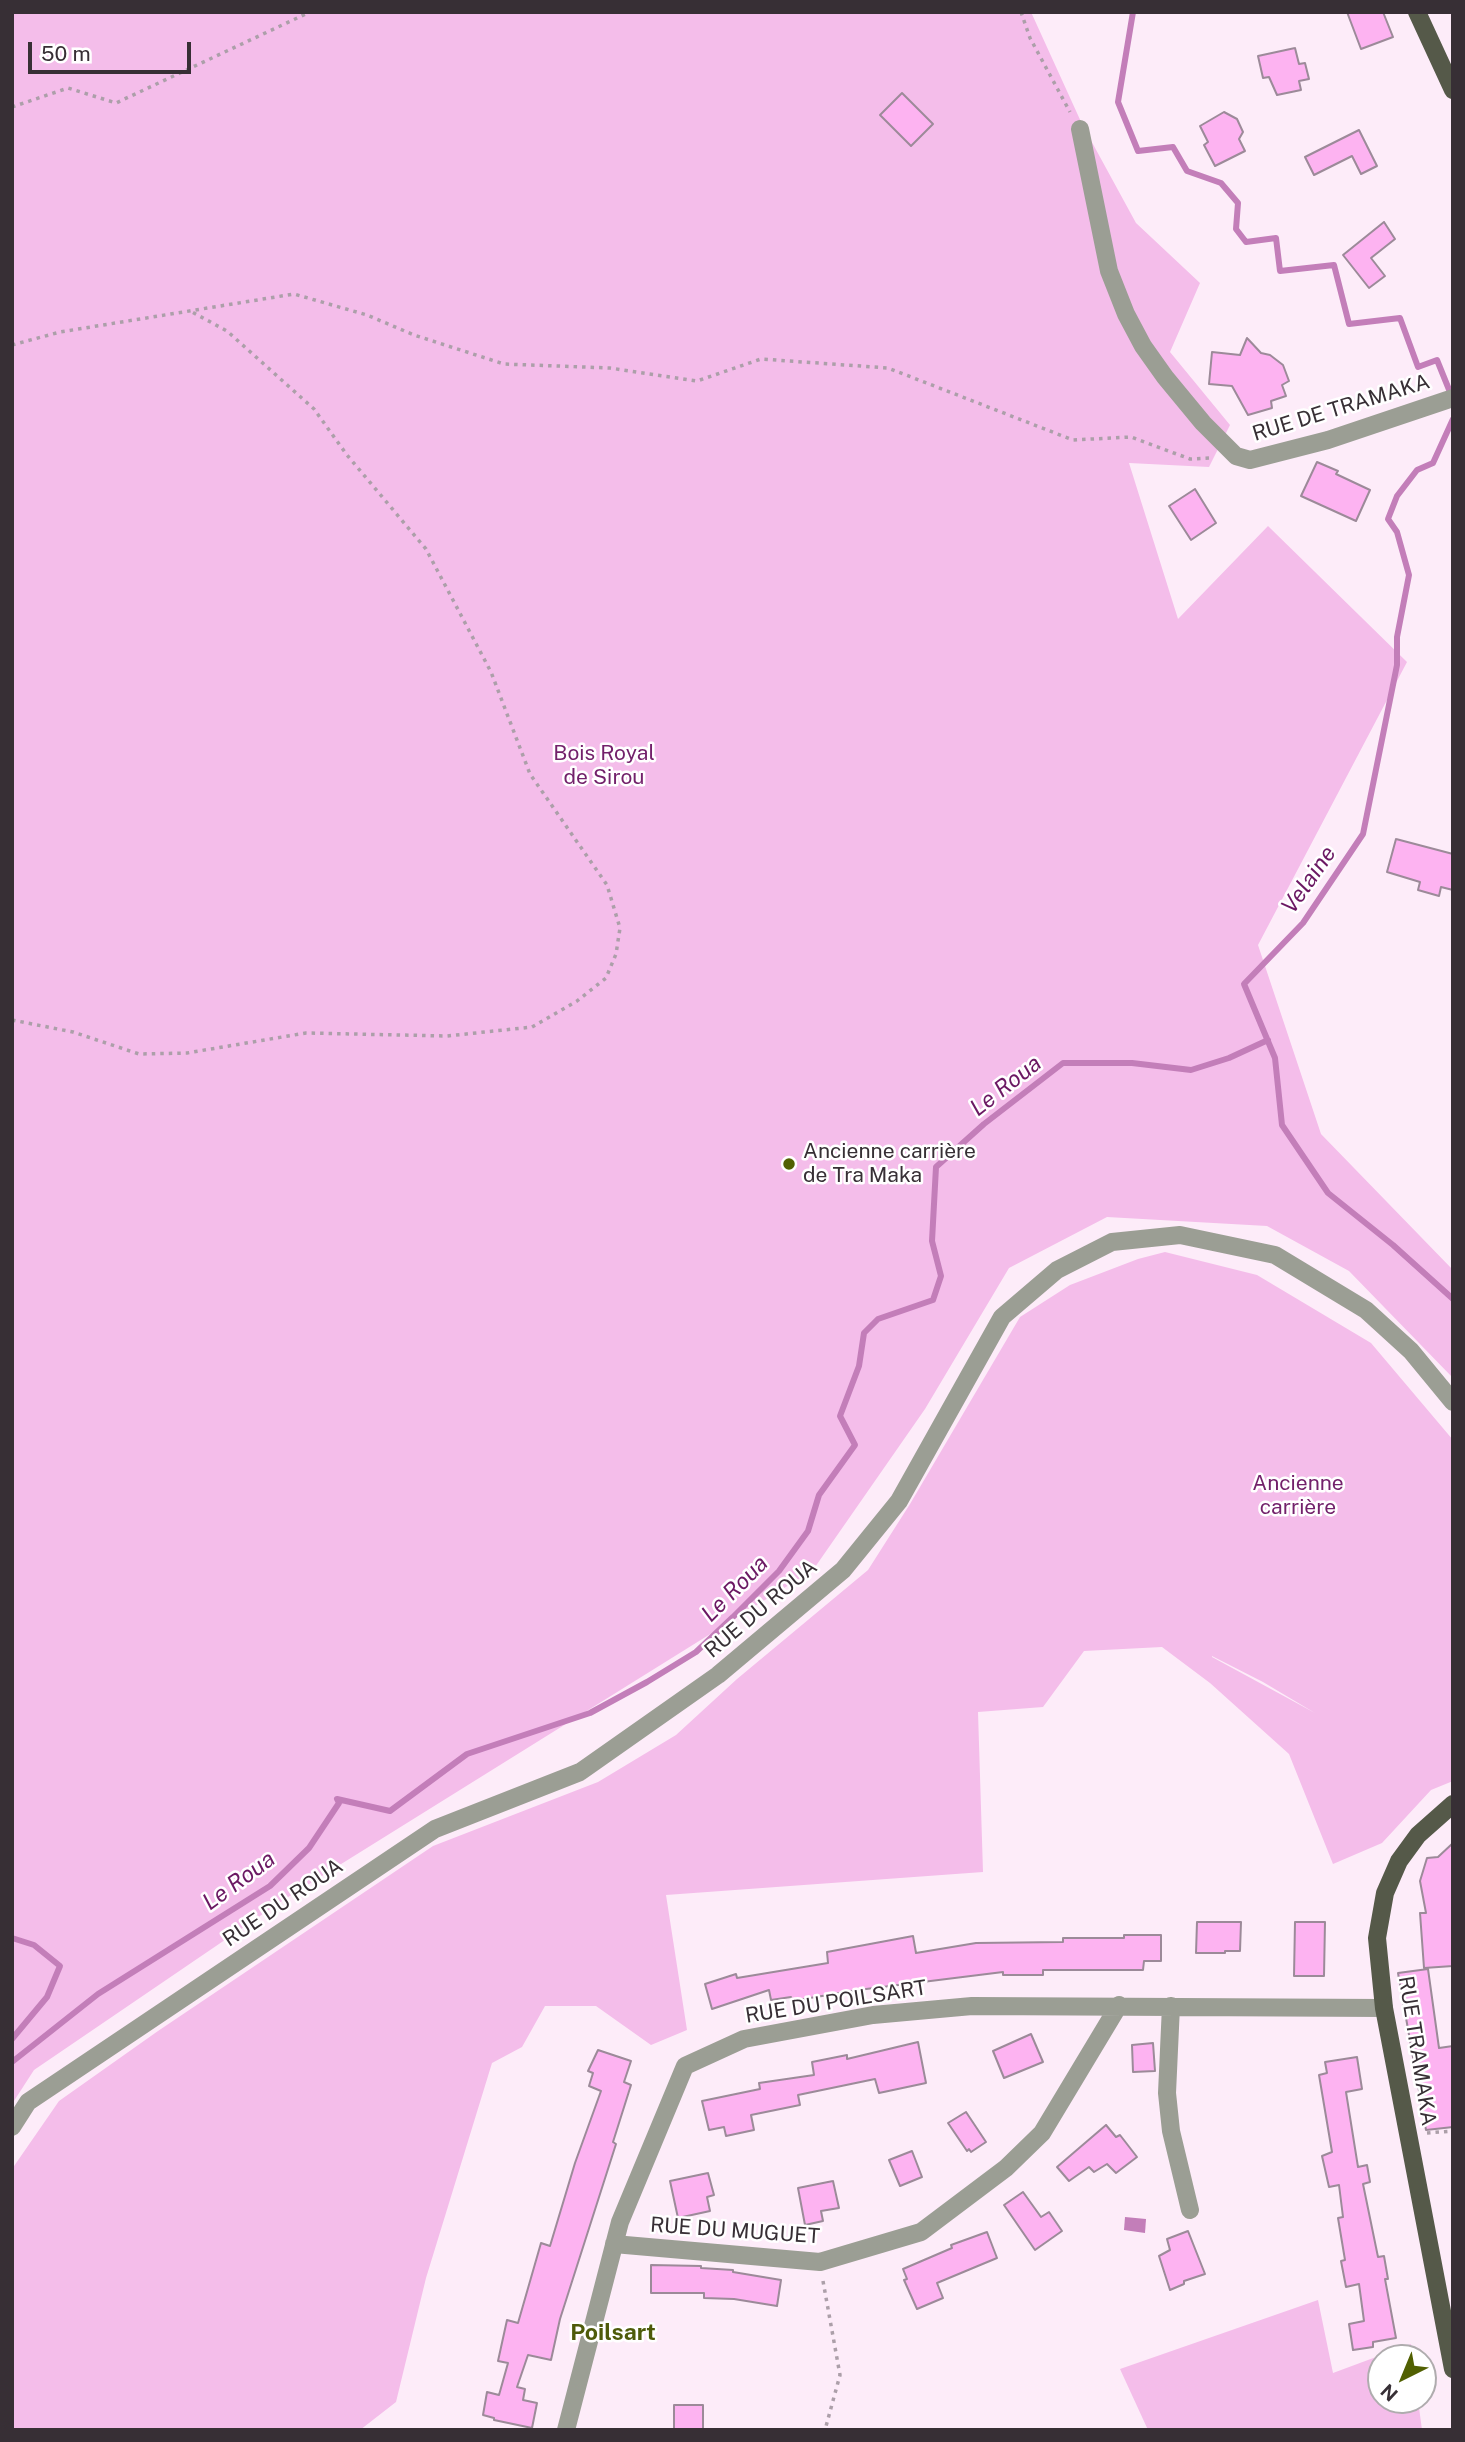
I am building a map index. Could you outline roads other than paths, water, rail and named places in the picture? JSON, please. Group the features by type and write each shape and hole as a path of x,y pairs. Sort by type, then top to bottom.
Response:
{"main road":[{"path":"1417,12 1453,90"},
{"name":"RUE TRAMAKA","path":"1453,1804 1418,1835 1399,1861 1385,1893 1377,1938 1384,2008 1453,2369"}],"street":[{"name":"RUE DE TRAMAKA","path":"1080,129 1109,271 1126,314 1143,346 1166,377 1203,423 1236,456 1250,460 1328,440 1450,399"},
{"name":"RUE DU ROUA","path":"12,2127 28,2102 435,1829 580,1772 718,1675 843,1570 899,1501 1002,1317 1057,1270 1090,1253 1112,1242 1180,1236 1275,1255 1366,1310 1410,1351 1453,1402"},
{"name":"RUE DU MUGUET","path":"614,2244 820,2262 921,2232 1006,2168 1042,2133 1119,2005"},
{"name":"RUE DU POILSART","path":"566,2430 620,2222 685,2066 696,2060 744,2039 873,2015 972,2006 1384,2008"},
{"path":"1171,2006 1167,2093 1171,2131 1190,2210"}],"waterway":[{"name":"Velaine","path":"1133,12 1118,102 1138,151 1173,147 1187,171 1221,183 1238,203 1236,229 1246,242 1276,238 1280,271 1334,265 1349,324 1400,318 1418,367 1437,360 1452,397"},
{"name":"Velaine","path":"1453,419 1433,463 1417,470 1397,496 1388,519 1397,532 1409,575 1397,637 1397,665 1363,834 1303,923 1244,984 1275,1058 1282,1125 1328,1193 1393,1245 1453,1299"},
{"name":"Le Roua","path":"12,2062 98,1994 270,1886 309,1848 339,1803 337,1799 390,1811 467,1754 590,1713 647,1682 696,1652 733,1617 779,1571 808,1531 819,1495 855,1445 840,1416 859,1366 864,1333 878,1319 933,1300 941,1276 932,1241 936,1167 984,1124 1063,1063 1132,1063 1191,1070 1229,1058 1268,1040"},
{"path":"12,1938 34,1945 60,1966 47,1997 12,2039"}],"place":[{"name":"Ancienne carrière de Tra Maka","path":"789,1164"}],"district":[{"name":"Poilsart","path":"613,2333"}],"park label":[{"name":"Bois Royal de Sirou","path":"604,766"},
{"name":"Ancienne carrière","path":"1298,1496"}]}
